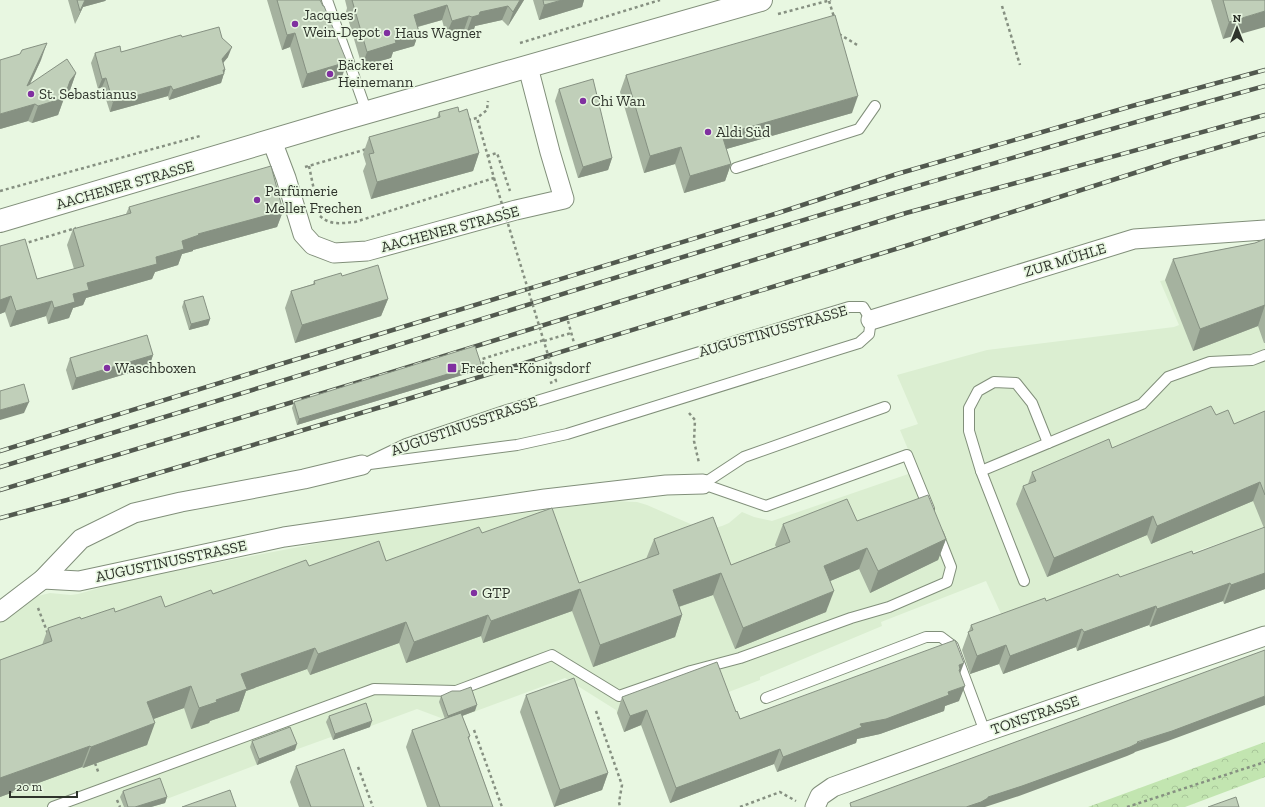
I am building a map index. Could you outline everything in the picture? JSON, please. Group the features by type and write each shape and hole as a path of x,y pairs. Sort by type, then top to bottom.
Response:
{"main road":[{"name":"AACHENER STRASSE","path":"0,221 528,67 767,8"}],"street":[{"name":"AACHENER STRASSE","path":"272,141 283,170 303,234 313,245 334,253 367,251 516,210 564,199 528,67"},
{"name":"ZUR MÜHLE","path":"871,320 1134,239 1265,230"},
{"name":"AUGUSTINUSSTRASSE","path":"0,612 37,583 80,539 134,513 182,502 304,479 362,465"},
{"name":"AUGUSTINUSSTRASSE","path":"37,583 79,581 284,537 545,499 666,485 703,484"},
{"name":"TONSTRASSE","path":"806,804 834,787 984,732 1265,636"}],"lane":[{"path":"327,0 367,113"},
{"path":"736,168 859,129 875,106"},
{"name":"AUGUSTINUSSTRASSE","path":"849,307 864,308 871,320 869,334 859,343 567,434 517,445 362,465 406,444 507,410 849,307"},
{"path":"981,471 1142,404 1168,377 1210,362 1252,360 1265,355"},
{"path":"1024,581 981,471 969,431 969,408 978,391 994,382 1016,383 1032,403 1048,443"},
{"path":"703,484 744,458 885,407"},
{"path":"53,807 374,689 456,691 552,655 619,696 691,671 740,658 851,618 888,607 947,582 951,567 907,454 766,506 703,484"},
{"path":"766,698 926,637 941,637 953,646 984,732"}],"path":[{"path":"767,8 830,0 835,21"},
{"path":"1002,6 1020,65"},
{"path":"837,28 839,35 858,46"},
{"path":"462,122 477,118 487,110 489,100"},
{"path":"477,118 487,156 556,381 550,383"},
{"path":"283,170 309,166 373,147"},
{"path":"487,156 497,153 516,210"},
{"path":"309,166 316,201"},
{"path":"319,214 325,221 336,224 355,222 494,178"},
{"path":"20,245 76,228"},
{"path":"568,321 574,343"},
{"path":"486,370 482,360 571,332"},
{"path":"677,399 695,420 694,441"},
{"path":"37,583 50,638"},
{"path":"596,711 622,785 619,802 620,807"},
{"path":"474,730 502,807"},
{"path":"1127,807 1265,762"},
{"path":"358,767 373,807"},
{"path":"740,807 780,792 806,804"}],"shaded area":[{"path":"1265,258 1265,526 1244,535 1002,616 986,581 881,622 882,626 760,677 760,680 624,732 616,710 565,678 449,721 417,709 333,740 331,737 295,750 164,800 150,807 0,807 0,622 23,607 34,597 50,593 71,595 78,594 135,578 368,534 613,501 637,502 647,505 702,529 722,526 729,523 742,512 754,517 772,521 917,471 900,430 918,424 897,375 987,350 1174,327 1179,325 1160,281 1247,264"}],"green space":[{"path":"1265,742 1265,777 1185,807 1088,807"}],"building":[{"path":"77,0 85,0 80,11"},
{"path":"277,0 320,0 324,6 347,62 307,74 295,33 287,35"},
{"path":"352,0 520,0 513,12 508,6 480,12 479,15 452,21 447,5 414,15 419,32 395,39 396,43 367,52"},
{"path":"543,0 562,0 544,5"},
{"path":"1223,0 1265,0 1265,11 1229,22"},
{"name":"Aldi Süd","path":"835,15 858,96 722,135 731,164 690,176 681,147 650,156 626,75"},
{"path":"219,27 222,38 232,47 222,59 225,70 223,70 224,74 173,90 171,86 113,102 106,78 102,79 95,53 120,46 121,52 181,35 182,37"},
{"name":"St. Sebastianus","path":"47,43 27,86 67,59 76,73 70,81 64,98 38,106 35,104 0,114 0,60 20,54 22,50"},
{"path":"593,79 612,158 583,167 559,89"},
{"path":"458,107 459,112 467,109 479,153 377,182 369,154 374,153 369,137 440,117 439,112"},
{"path":"271,166 283,211 198,234 199,235 182,241 184,249 156,257 157,264 87,283 89,290 73,294 75,302 54,308 52,301 16,311 11,296 0,300 0,246 25,239 37,279 84,266 73,229 131,213 129,207"},
{"path":"1265,239 1265,305 1200,329 1173,259 1255,243"},
{"path":"378,265 388,299 302,325 291,291 315,284 314,281 341,273 342,276"},
{"path":"203,296 210,319 191,324 184,301"},
{"path":"147,335 153,355 76,378 70,358"},
{"path":"475,346 481,364 299,419 294,402"},
{"path":"24,384 29,402 0,410 0,391"},
{"path":"1211,406 1216,415 1228,410 1234,424 1265,411 1265,495 1260,482 1157,526 1153,516 1054,558 1023,486 1036,481 1032,472 1109,439 1112,448"},
{"path":"928,495 946,539 878,571 867,548 824,566 834,591 743,628 721,573 673,590 682,615 600,645 580,589 491,621 488,615 414,642 406,622 318,654 315,648 241,674 247,689 199,708 191,686 147,702 155,723 91,747 90,746 0,778 0,660 52,641 48,628 80,617 81,619 114,608 115,612 161,596 165,607 211,590 213,594 306,560 309,566 379,541 386,561 479,527 482,533 552,508 579,583 659,554 654,539 713,517 731,565 790,542 783,524 847,499 857,521"},
{"path":"1265,527 1265,573 1231,585 1230,583 1157,609 1156,606 1084,632 1082,629 1010,656 1006,645 977,656 968,632 973,630 971,625 1045,598 1046,601 1118,574 1120,577 1192,551 1193,554"},
{"path":"955,640 964,663 959,665 959,670 965,686 948,692 949,695 886,719 860,724 862,727 783,757 780,749 676,788 647,710 630,716 622,697 717,662 740,719"},
{"path":"1265,650 1265,696 1172,731 1137,742 1138,743 1130,747 988,797 981,802 966,807 851,807 850,803"},
{"path":"574,678 608,773 560,790 526,695"},
{"path":"471,687 477,705 448,716 441,696 452,691 460,691"},
{"path":"366,703 372,721 335,734 329,716"},
{"path":"461,713 493,807 440,807 412,730"},
{"path":"290,727 297,744 259,759 252,741"},
{"path":"344,749 364,807 311,807 296,766"},
{"path":"160,778 167,797 135,807 128,807 123,791"},
{"path":"230,790 236,807 182,807"},
{"path":"1236,797 1239,807 1208,807"}],"railway":[{"path":"0,451 778,213 897,174 1132,106 1265,70"},
{"path":"0,467 789,224 1265,86"},
{"path":"0,490 376,377 906,213 1265,115"},
{"path":"0,518 67,500 398,402 912,244 1175,160 1265,134"}],"place":[{"name":"Jacques’ Wein-Depot","path":"295,24"},
{"name":"Haus Wagner","path":"387,33"},
{"name":"Bäckerei Heinemann","path":"330,74"},
{"name":"St. Sebastianus","path":"31,94"},
{"name":"Chi Wan","path":"583,101"},
{"name":"Aldi Süd","path":"708,132"},
{"name":"Parfümerie Meller Frechen","path":"257,200"},
{"name":"Waschboxen","path":"107,368"},
{"name":"Frechen-Königsdorf","path":"452,368"},
{"name":"GTP","path":"474,593"}]}
